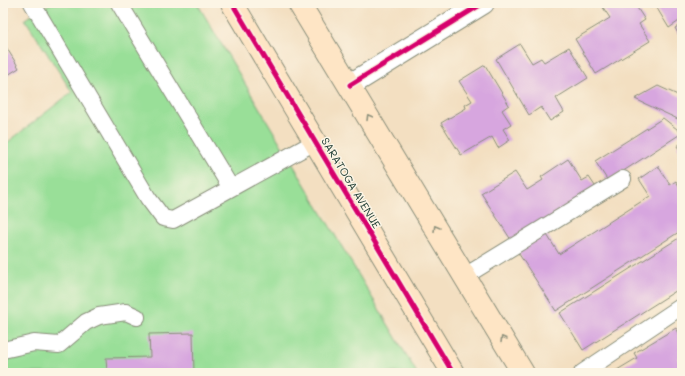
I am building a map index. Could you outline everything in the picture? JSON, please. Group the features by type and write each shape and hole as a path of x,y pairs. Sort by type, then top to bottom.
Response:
{"main road":[{"name":"SARATOGA AVENUE","path":"232,3 453,373"},
{"path":"300,3 523,373"}],"street":[{"path":"350,85 483,3"}],"lane":[{"path":"32,3 148,198 163,218 173,220 315,142"},
{"path":"119,3 231,188"},
{"path":"465,276 623,179"},
{"path":"582,373 682,306"},
{"path":"3,350 34,343 59,345 86,322 99,316 126,312 137,317"}],"green space":[{"path":"51,3 197,3 417,373 3,373 3,146 72,92 25,19"}],"building":[{"path":"600,3 634,3 645,20 639,24 650,41 596,74 575,39 610,18"},
{"path":"647,3 682,3 682,19 669,28 655,5 650,8"},
{"path":"3,24 7,30 3,33"},
{"path":"682,24 682,35 680,37 675,28"},
{"path":"3,42 19,68 3,78"},
{"path":"520,44 532,63 541,58 544,62 569,47 588,78 556,98 564,112 550,121 541,107 529,115 496,59"},
{"path":"485,65 509,105 502,110 511,124 503,129 510,140 498,148 492,137 461,155 441,123 466,108 465,105 472,101 459,81"},
{"path":"658,86 682,97 682,121 635,99"},
{"path":"663,118 682,133 608,181 595,161"},
{"path":"682,143 682,153 677,146"},
{"path":"568,159 582,181 589,177 597,189 513,243 481,193 515,172 527,190 543,180 541,177"},
{"path":"658,166 670,185 676,181 682,191 682,230 556,311 515,248 544,230 559,254 650,196 639,179"},
{"path":"682,236 682,287 583,350 560,313"},
{"path":"676,328 682,338 682,356 678,358 682,364 682,373 612,373 637,358 634,353"},
{"path":"193,333 194,373 107,373 106,358 150,357 149,334"}],"cycle path":[{"path":"232,3 453,373"},
{"path":"350,85 483,3"}]}
